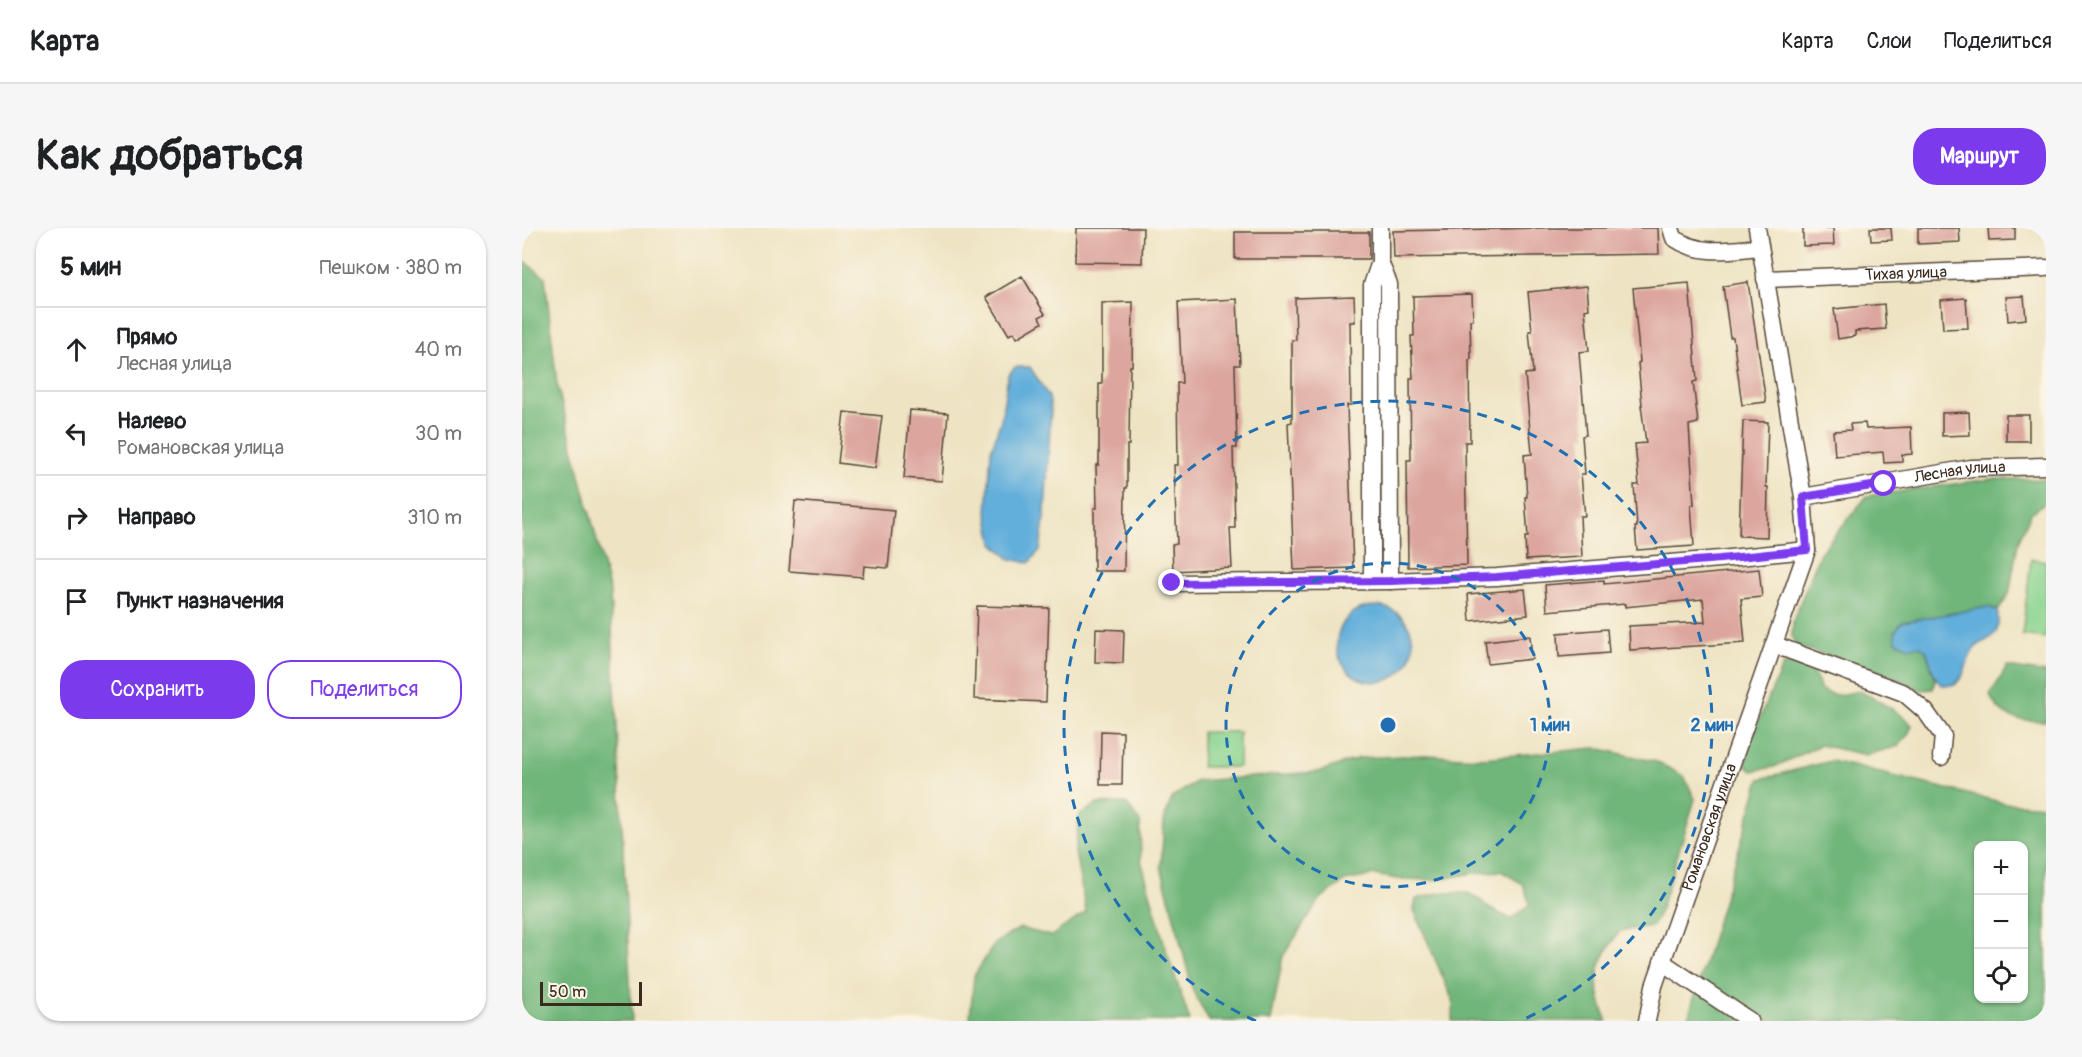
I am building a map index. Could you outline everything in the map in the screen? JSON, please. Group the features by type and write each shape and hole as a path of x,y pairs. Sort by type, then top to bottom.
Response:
{"street":[{"path":"1380,228 1380,262 1372,285 1389,477 1390,581"},
{"path":"1671,228 1674,238 1687,247 1720,251 1759,246"},
{"name":"Романовская улица","path":"1647,1021 1662,962 1807,550 1803,497 1757,228"},
{"name":"Тихая улица","path":"1765,279 2046,268"},
{"path":"1372,580 1372,478 1380,361"},
{"name":"Лесная улица","path":"1803,497 1971,468 2046,466"},
{"path":"1372,478 1389,477"},
{"path":"1172,583 1390,581 1497,577 1807,550"},
{"path":"1775,645 1904,693 1926,712 1942,736 1941,757"},
{"path":"1662,962 1750,1021"}],"green space":[{"path":"522,260 545,277 557,385 610,592 632,1021 522,1021"},
{"path":"1990,479 2046,479 2046,502 2031,513 2018,542 2009,594 1998,611 1988,607 1902,622 1895,632 1909,647 1920,646 1926,650 1935,679 1933,689 1921,690 1883,673 1797,646 1792,637 1793,621 1820,553 1867,496"},
{"path":"2031,559 2046,561 2046,638 2022,635"},
{"path":"1795,664 1812,672 1820,689 1830,694 1839,695 1860,691 1887,706 1912,725 1909,733 1899,746 1866,755 1820,745 1774,767 1752,771 1746,765 1748,745 1783,665"},
{"path":"2007,667 2046,673 2046,721 2020,719 1999,710 1990,695"},
{"path":"1202,732 1239,732 1239,767 1202,767"},
{"path":"1596,748 1657,762 1684,776 1695,799 1660,911 1652,926 1620,931 1600,964 1597,984 1607,1021 1452,1021 1453,1001 1414,910 1416,899 1439,893 1468,893 1478,898 1490,909 1511,919 1530,905 1523,884 1501,871 1434,880 1398,879 1375,875 1345,881 1320,899 1283,956 1271,1021 1209,1021 1193,991 1161,867 1164,820 1172,798 1197,781 1318,772 1359,758 1426,755 1481,758"},
{"path":"1831,761 2005,803 2046,806 2046,1021 1687,1021 1760,779"},
{"path":"1126,803 1140,822 1141,860 1166,950 1190,1021 973,1021 970,1016 974,976 995,943 1020,928 1051,936 1086,912 1075,852 1079,816 1097,804"}],"water":[{"path":"1015,367 1030,367 1049,397 1051,409 1045,513 1040,550 1029,563 1010,559 993,543 987,512 991,451 1001,420 1008,375"},
{"path":"1375,606 1390,609 1402,617 1410,629 1413,644 1410,659 1402,671 1390,679 1375,682 1360,679 1348,671 1340,659 1337,644 1340,629 1348,617 1360,609"},
{"path":"1988,607 1998,611 1997,630 1993,636 1975,648 1955,685 1942,685 1935,677 1926,650 1920,646 1909,647 1896,641 1895,632 1902,622"}],"building":[{"path":"1076,228 1143,228 1142,263 1075,262"},
{"path":"1658,228 1659,254 1394,258 1393,231"},
{"path":"1803,228 1833,228 1834,245 1803,246"},
{"path":"1870,228 1891,228 1892,240 1871,241"},
{"path":"1918,228 1959,228 1960,242 1918,244"},
{"path":"1988,228 2015,228 2015,240 1989,241"},
{"path":"1235,232 1369,232 1369,259 1235,259"},
{"path":"1022,276 1045,314 1039,317 1042,323 1017,338 1014,332 1009,335 986,297"},
{"path":"1748,282 1766,402 1742,405 1733,337 1730,337 1723,286"},
{"path":"1689,283 1697,381 1693,382 1698,423 1689,425 1694,546 1637,550 1634,485 1639,485 1635,444 1646,443 1641,405 1638,363 1640,362 1633,288"},
{"path":"1587,286 1589,309 1585,310 1589,351 1579,352 1586,435 1582,436 1585,474 1581,474 1585,516 1580,516 1582,557 1526,560 1525,537 1528,537 1524,455 1532,454 1525,374 1533,373 1528,292"},
{"path":"1472,294 1473,320 1470,320 1471,359 1469,360 1470,442 1465,442 1467,565 1408,567 1407,460 1411,460 1410,378 1413,378 1411,336 1414,336 1413,296"},
{"path":"1354,296 1355,322 1350,322 1351,405 1347,405 1353,568 1294,570 1288,423 1292,422 1292,340 1296,340 1295,298"},
{"path":"2024,296 2026,319 2008,321 2006,297"},
{"path":"1966,298 1968,328 1943,329 1941,300"},
{"path":"1237,299 1240,365 1235,365 1237,448 1233,448 1235,528 1230,528 1232,568 1173,571 1172,545 1177,544 1174,465 1178,465 1177,383 1182,383 1178,302"},
{"path":"1133,302 1124,571 1094,571 1094,508 1097,508 1096,465 1099,465 1099,384 1102,384 1102,303"},
{"path":"1884,304 1886,329 1855,331 1855,336 1838,339 1834,309"},
{"path":"910,410 948,413 942,481 904,478"},
{"path":"844,412 882,416 875,468 838,463"},
{"path":"1969,412 1970,435 1942,436 1942,413"},
{"path":"2006,415 2029,415 2029,441 2006,441"},
{"path":"1743,421 1768,422 1767,537 1739,536"},
{"path":"1865,423 1866,429 1911,427 1912,454 1902,455 1902,462 1884,463 1883,452 1835,456 1833,431 1851,430 1850,424"},
{"path":"795,501 894,510 888,568 864,566 863,577 789,571"},
{"path":"1759,569 1762,597 1741,599 1745,643 1630,650 1629,626 1705,622 1703,599 1625,607 1625,604 1547,611 1545,585 1604,580 1604,584"},
{"path":"1525,589 1528,615 1470,621 1468,594"},
{"path":"977,606 1049,608 1046,702 974,699"},
{"path":"1096,629 1124,630 1123,663 1095,662"},
{"path":"1607,629 1609,653 1559,657 1558,633"},
{"path":"1530,636 1532,659 1488,664 1485,641"},
{"path":"1101,731 1123,732 1122,785 1100,785"}],"route":[{"path":"1172,583 1390,581 1497,577 1807,550 1803,497 1884,484"}]}
